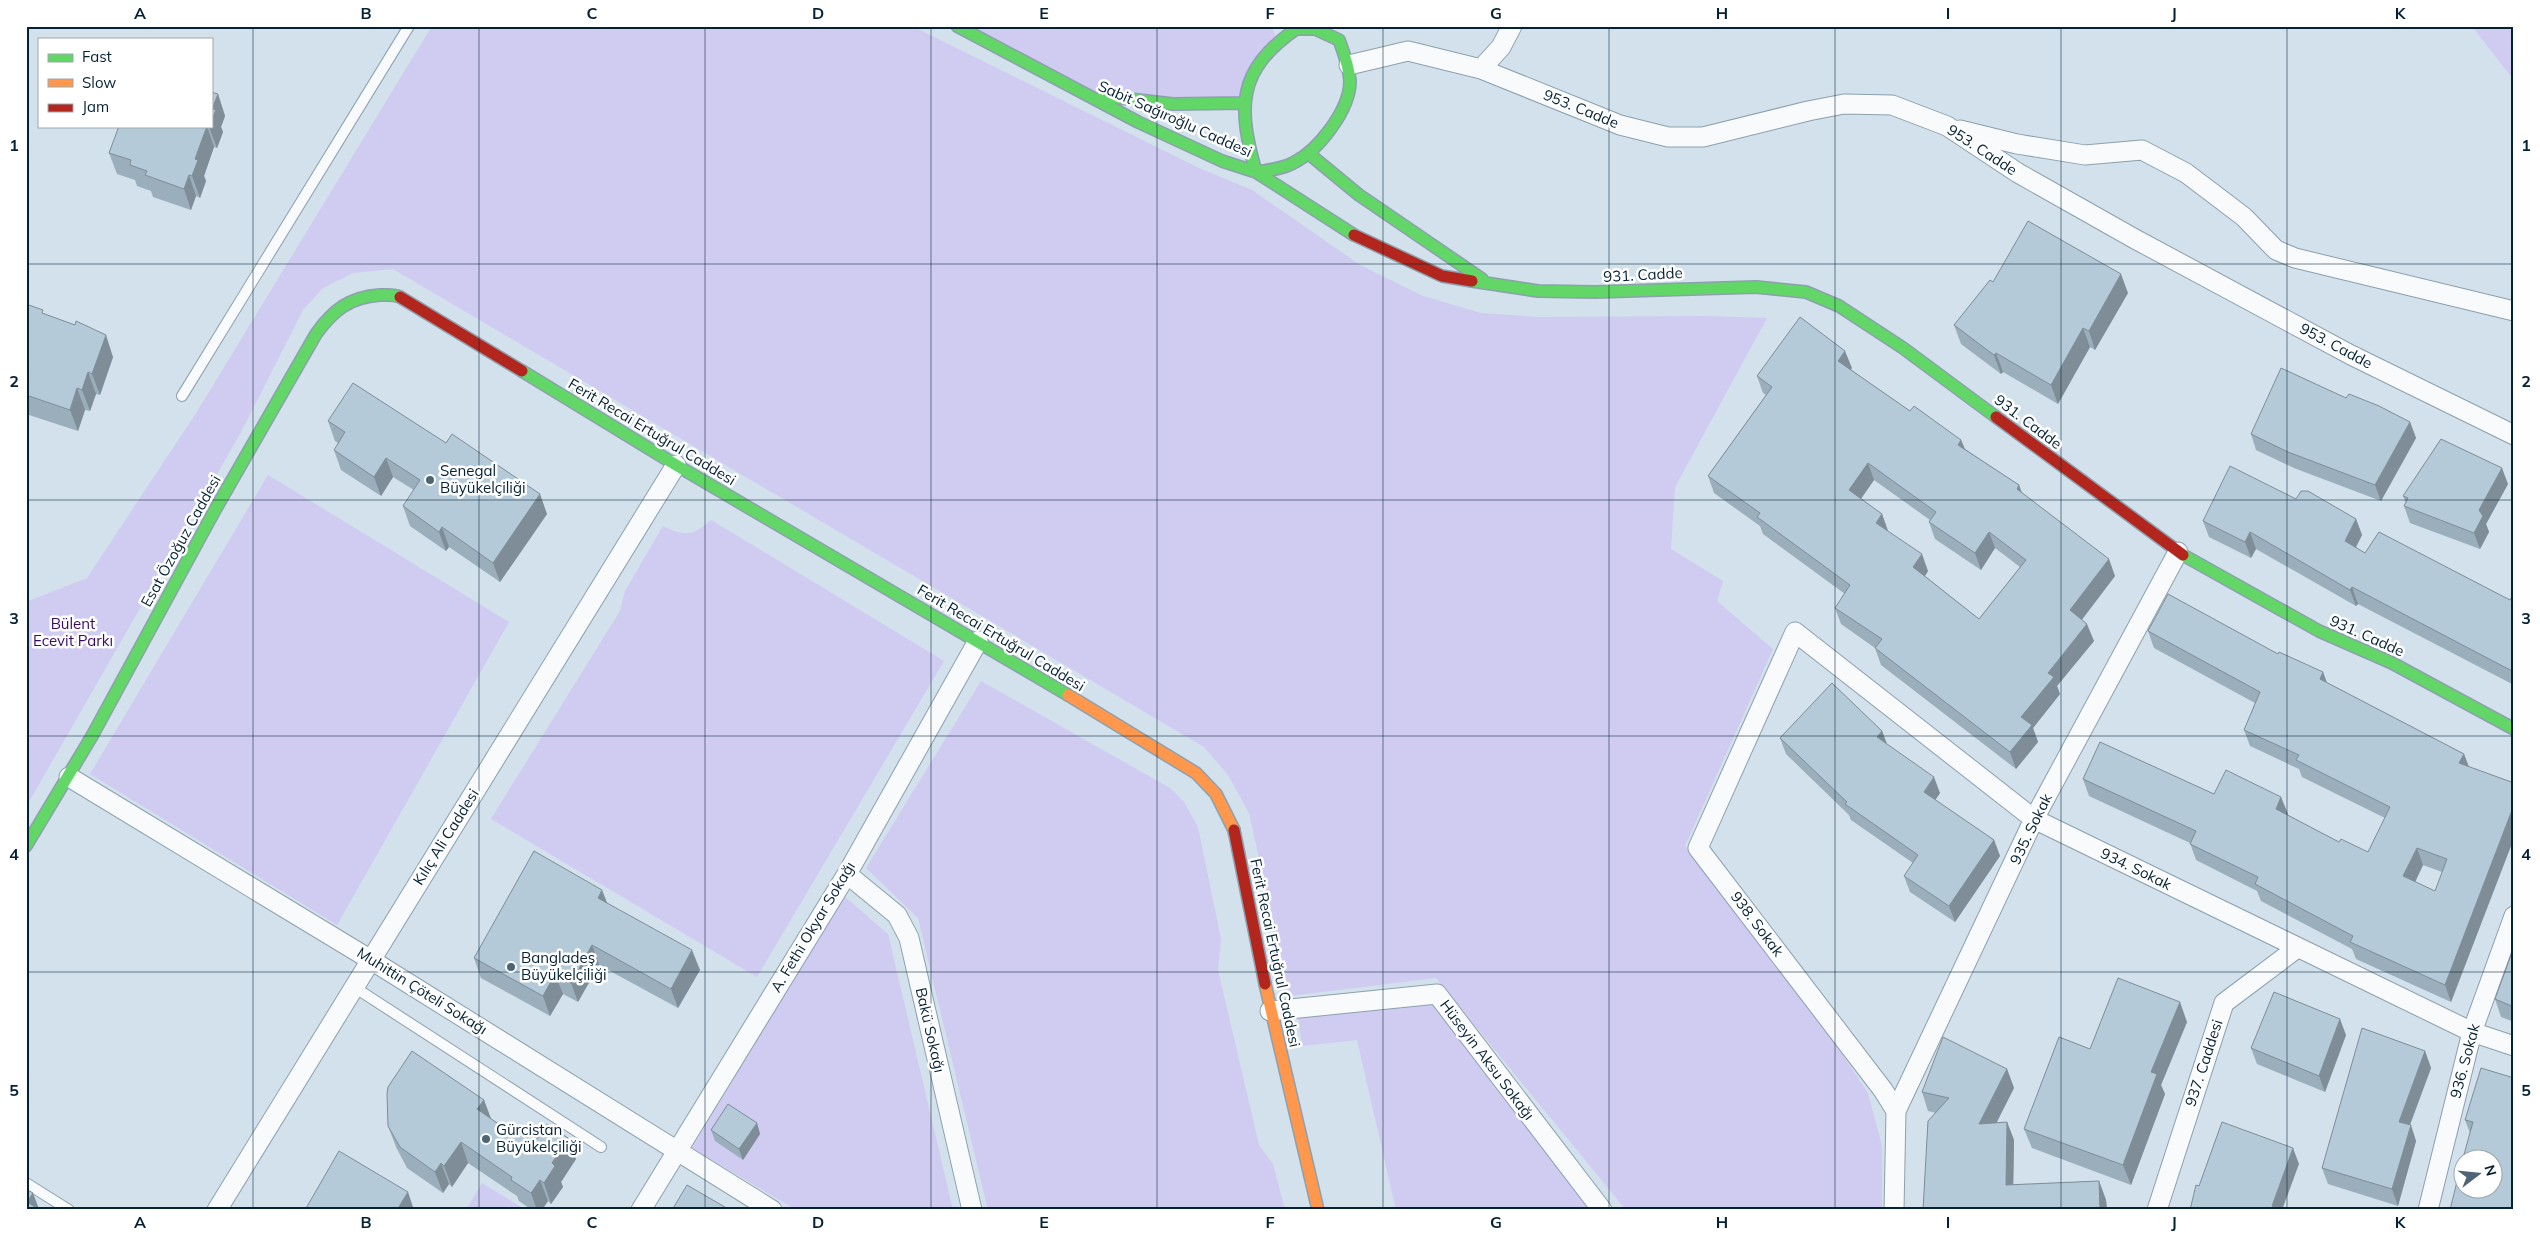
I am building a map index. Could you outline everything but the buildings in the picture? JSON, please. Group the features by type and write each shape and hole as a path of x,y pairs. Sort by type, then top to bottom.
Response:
{"main road":[{"name":"Sabit Sağıroğlu Caddesi","path":"957,26 1138,122 1222,161 1256,172"},
{"path":"1304,28 1325,32 1339,40 1349,65 1348,96 1339,118 1308,153 1289,166 1256,172 1246,136 1244,103 1250,80 1278,41 1296,30 1304,28"},
{"name":"Sabit Sağıroğlu Caddesi","path":"1082,93 1167,105 1211,106 1244,103"},
{"name":"931. Cadde","path":"1308,153 1359,195 1487,283"},
{"name":"931. Cadde","path":"1256,172 1358,238 1442,276 1538,291 1595,292 1756,287 1806,292 1839,306 1903,348 2178,552 2319,631 2392,663 2514,729"},
{"name":"Esat Özoğuz Caddesi","path":"26,846 69,777 254,439 324,323 341,305 370,295 397,295"},
{"name":"Ferit Recai Ertuğrul Caddesi","path":"397,295 676,465 978,640 1196,773 1216,794 1235,831 1270,1011 1318,1210"}],"street":[{"path":"1481,69 1501,46 1512,26"},
{"name":"953. Cadde","path":"1349,65 1408,51 1481,69 1620,125 1668,137 1703,137 1808,110 1844,104 1892,105 1947,126 2018,173 2135,239 2351,355 2514,435"},
{"path":"1947,126 2017,144 2085,155 2142,150 2193,179 2244,217 2276,250 2303,260 2514,311"},
{"name":"Kılıç Ali Caddesi","path":"217,1210 676,465"},
{"name":"935. Sokak","path":"1896,1111 2034,819 2178,552"},
{"name":"934. Sokak","path":"1795,632 2034,819 2472,1032 2514,1046"},
{"name":"938. Sokak","path":"1795,632 1698,848 1877,1082 1896,1111"},
{"name":"A. Fethi Okyar Sokağı","path":"641,1210 847,874 978,640"},
{"name":"Muhittin Çöteli Sokağı","path":"69,777 371,960 772,1210"},
{"name":"Bakü Sokağı","path":"847,874 898,915 909,938 972,1210"},
{"name":"936. Sokak","path":"2428,1210 2472,1032 2514,916"},
{"name":"937. Caddesi","path":"2157,1210 2224,1003 2297,948"},
{"name":"Hüseyin Aksu Sokağı","path":"1270,1011 1437,994 1602,1210"},
{"path":"1894,1210 1896,1111"}],"lane":[{"path":"182,396 408,26"},
{"path":"354,987 601,1147"},
{"path":"26,1183 69,1210"}],"green space":[{"name":"Bülent Ecevit Parkı","path":"432,26 912,26 1199,168 1252,190 1360,265 1423,296 1481,313 1540,317 1706,316 1767,318 1675,487 1671,549 1723,581 1717,601 1773,649 1685,846 1803,995 1868,1093 1882,1146 1882,1210 1626,1210 1436,978 1290,996 1249,813 1228,775 1204,747 393,269 353,273 323,288 303,310 240,434 26,807 26,602 87,578 198,410"},
{"path":"957,26 1271,26 1278,41 1244,103 1082,93"},
{"path":"2473,26 2514,26 2514,80 2477,33"},
{"path":"268,475 509,622 337,925 90,774"},
{"path":"711,520 944,661 757,977 491,819 620,611 625,591 663,526 677,532 688,533 694,532"},
{"path":"981,681 1170,788 1184,802 1198,827 1221,939 1218,970 1259,1145 1273,1164 1285,1210 988,1210 918,918 866,868"},
{"path":"844,896 888,934 953,1210 796,1210 692,1148"},
{"path":"1433,1004 1590,1210 1396,1210 1357,1040 1302,1046 1298,1014"},
{"path":"482,1183 526,1210 466,1210"}],"traffic: fast":[{"path":"957,26 1138,122 1222,161 1256,172 1354,235"},
{"path":"1296,29 1315,29 1339,40 1349,71 1349,92 1339,117 1322,139 1303,157 1289,165 1256,172 1246,129 1245,110 1247,92 1252,76 1262,60 1276,45 1296,29"},
{"path":"1103,96 1173,104 1244,103"},
{"path":"1308,153 1359,195 1482,279"},
{"path":"1472,281 1538,291 1595,292 1756,287 1806,292 1839,306 1903,348 1996,417"},
{"path":"26,846 92,736 215,510 316,334 329,318 351,302 369,296 393,295 400,297"},
{"path":"522,371 676,465 1068,695"},
{"path":"2183,555 2319,631 2392,663 2514,729"}],"traffic: slow":[{"path":"1068,695 1196,773 1216,794 1234,830"},
{"path":"1265,984 1318,1210"}],"traffic: jam":[{"path":"1354,235 1442,276 1472,281"},
{"path":"400,297 522,371"},
{"path":"1996,417 2183,555"},
{"path":"1234,830 1265,984"}],"place":[{"name":"Senegal Büyükelçiliği","path":"430,480"},
{"name":"Bangladeş Büyükelçiliği","path":"511,967"},
{"name":"Gürcistan Büyükelçiliği","path":"486,1139"}]}
